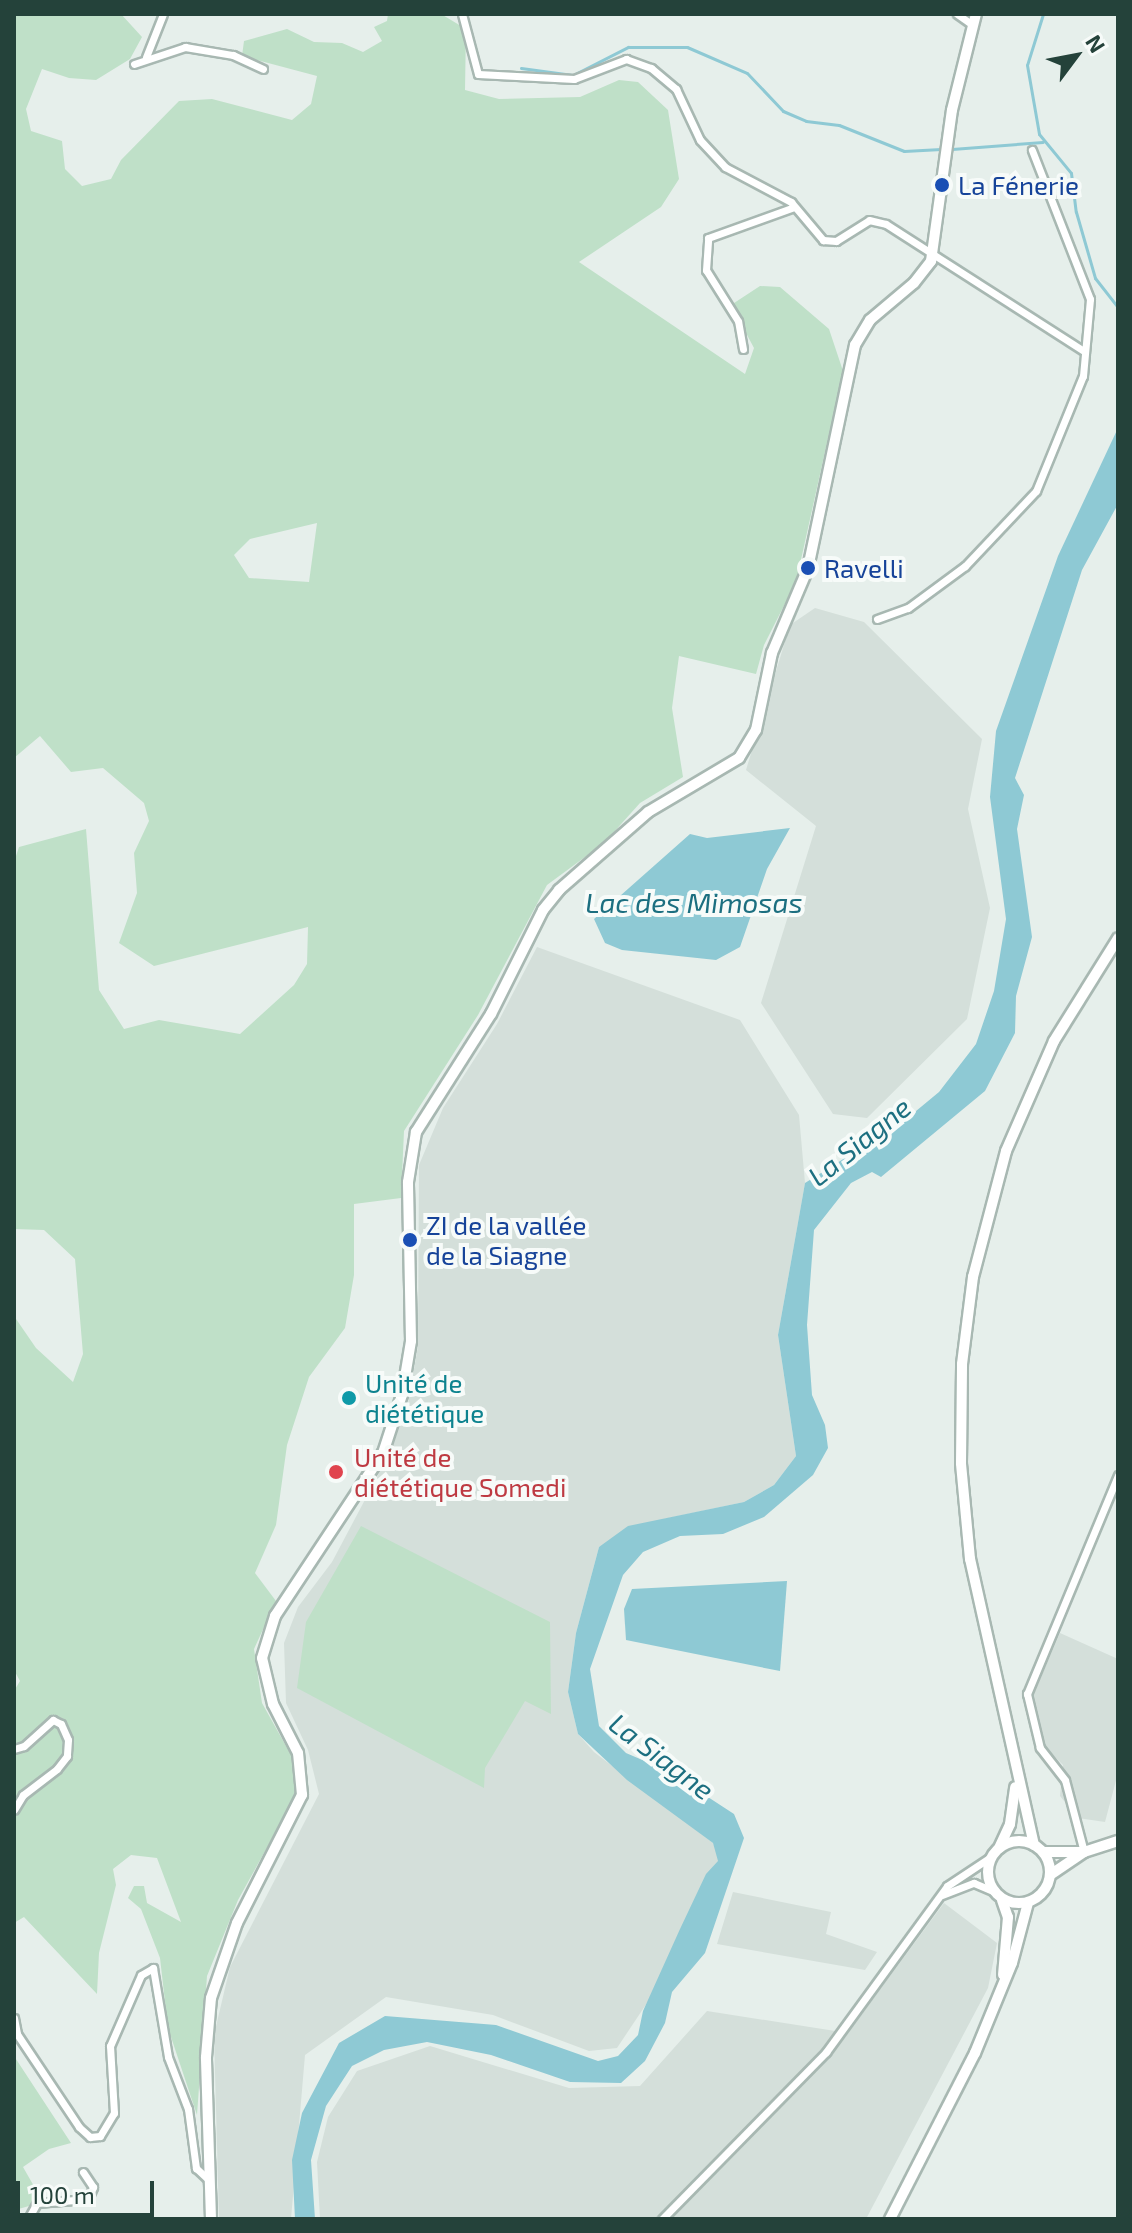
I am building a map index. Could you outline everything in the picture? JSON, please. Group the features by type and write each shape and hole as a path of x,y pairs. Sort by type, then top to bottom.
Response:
{"main road":[{"path":"211,2219 206,2057 211,1998 237,1923 302,1795 298,1753 263,1675 265,1643 287,1597 383,1453 397,1413 411,1341 408,1182 416,1132 491,1014 543,910 559,890 648,812 739,758 756,730 772,653 808,568 855,345 870,320 923,273 934,250 952,110 974,20"},
{"path":"1034,1845 978,1603 964,1513 959,1413 966,1323 983,1233 1020,1114 1073,1006 1118,938"},
{"path":"1003,1985 1009,1928 988,1875 1010,1824 1015,1765"},
{"path":"996,1852 1018,1841 1034,1845 1044,1852 1084,1852"},
{"path":"890,2219 975,2053 1003,1985 1028,1903 1043,1892 1050,1875 1084,1852 1118,1841"},
{"path":"1044,1852 1050,1875"},
{"path":"998,1896 1028,1903"}],"street":[{"path":"146,57 163,14"},
{"path":"462,14 475,63 484,76 560,80 586,76 626,59 651,68 676,89 700,140 725,167 737,178 781,195 829,241 877,221 934,250 1084,351"},
{"path":"957,14 974,20"},
{"path":"134,64 146,57 185,47 233,55 263,69"},
{"path":"877,619 908,608 965,566 1036,491 1076,398 1090,299 1032,150"},
{"path":"743,349 738,321 706,270 708,238 794,207"},
{"path":"1084,1852 1065,1780 1040,1748 1027,1694 1118,1475"},
{"path":"14,1749 24,1746 53,1720 61,1724 68,1740 67,1756 57,1769 23,1795 14,1810"},
{"path":"662,2219 826,2052 940,1896 959,1876 996,1852"},
{"path":"940,1896 974,1883 998,1896"},
{"path":"14,2018 17,2034 79,2127 90,2137 100,2136 114,2113 110,2046 141,1975 153,1968 168,2057 188,2109 196,2168 210,2181"},
{"path":"28,2219 37,2203 88,2199 93,2187 83,2172"}],"shaded area":[{"path":"815,608 864,622 982,739 968,809 990,908 967,1019 867,1118 833,1114 761,1003 816,826 746,770 790,625"},
{"path":"537,947 740,1020 799,1115 805,1183 778,1335 796,1456 774,1485 744,1502 664,1519 599,1547 576,1633 568,1692 578,1734 594,1752 713,1843 729,1880 617,2048 589,2051 493,2015 386,1997 305,2055 291,2219 219,2219 214,2035 230,1967 319,1794 308,1750 286,1703 284,1643 298,1607 332,1562 385,1462 408,1404 418,1346 419,1165 443,1108 497,1024"},
{"path":"1060,1633 1118,1659 1118,1773 1105,1822 1078,1818 1060,1796 1063,1765 1043,1745 1032,1698"},
{"path":"733,1892 831,1912 826,1934 877,1952 865,1970 717,1944"},
{"path":"944,1903 997,1943 988,1988 866,2219 320,2219 317,2162 328,2117 357,2071 430,2046 569,2088 640,2086 707,2011 848,2033"}],"green space":[{"path":"14,14 121,14 142,37 130,59 96,80 69,78 42,69 26,109 31,131 62,141 65,169 82,186 111,179 121,160 179,101 212,99 292,120 311,104 317,76 242,56 244,41 287,29 314,42 342,43 363,52 382,41 374,27 387,21 388,14 441,14 466,29 465,90 499,99 580,97 619,80 638,82 668,110 679,179 661,207 579,262 745,374 754,348 731,305 760,286 780,287 829,329 843,371 796,582 764,645 756,674 679,656 672,708 683,777 640,803 604,843 547,885 478,1015 404,1131 401,1198 354,1204 354,1275 345,1328 309,1377 287,1445 276,1525 255,1573 276,1601 254,1649 262,1703 291,1755 296,1795 238,1900 207,1976 197,2115 168,2028 160,1958 141,1909 128,1898 134,1886 144,1886 147,1903 181,1922 157,1858 131,1855 113,1869 116,1885 99,1953 97,1994 24,1917 14,1923 14,1691 20,1681 14,1670 14,1316 36,1348 73,1382 83,1354 75,1259 44,1230 14,1229 14,862 19,847 86,829 99,990 124,1029 159,1020 240,1034 294,985 307,964 308,927 154,966 119,943 137,893 134,853 149,821 144,803 103,768 71,772 40,736 14,758","holes":["317,523 309,582 249,578 234,555 250,539"]},
{"path":"361,1526 550,1622 551,1714 525,1701 485,1768 484,1788 297,1688 306,1622"},
{"path":"14,2056 71,2143 49,2149 23,2167 43,2202 15,2210"}],"water":[{"path":"1118,428 1118,504 1082,570 1015,778 1024,795 1017,829 1032,937 1016,996 1015,1033 985,1091 881,1177 872,1172 851,1183 814,1230 807,1325 812,1395 825,1425 828,1448 813,1475 764,1517 723,1534 680,1536 643,1552 623,1575 590,1669 599,1726 626,1753 668,1771 734,1814 744,1838 705,1953 672,1992 665,2023 645,2061 621,2083 570,2082 491,2055 427,2042 384,2050 352,2066 326,2106 311,2160 315,2219 295,2219 292,2160 302,2113 339,2043 385,2016 496,2025 598,2061 618,2056 638,2035 643,2011 680,1929 706,1874 718,1861 713,1843 627,1780 578,1734 568,1692 576,1633 599,1547 628,1526 744,1502 774,1485 796,1456 778,1335 805,1183 904,1121 939,1092 976,1044 994,991 1006,919 990,797 996,731 1058,556"},
{"name":"Lac des Mimosas","path":"790,828 767,869 740,947 716,960 622,950 605,943 594,919 690,834 707,838"},
{"path":"787,1581 780,1671 626,1640 624,1609 632,1589"}],"waterway":[{"path":"1043,14 1027,65 1039,134 1071,173 1076,212 1095,278 1118,307"},
{"path":"521,68 573,75 628,47 687,47 747,73 783,111 806,121 839,125 904,151 941,149"},
{"path":"952,149 1043,142"}],"place":[{"name":"La Fénerie","path":"942,185"},
{"name":"Ravelli","path":"808,568"},
{"name":"ZI de la vallée de la Siagne","path":"410,1240"},
{"name":"Unité de diététique","path":"349,1398"},
{"name":"Unité de diététique Somedi","path":"336,1472"}],"water label":[{"name":"La Siagne","path":"859,1141"},
{"name":"La Siagne","path":"662,1756"}]}
